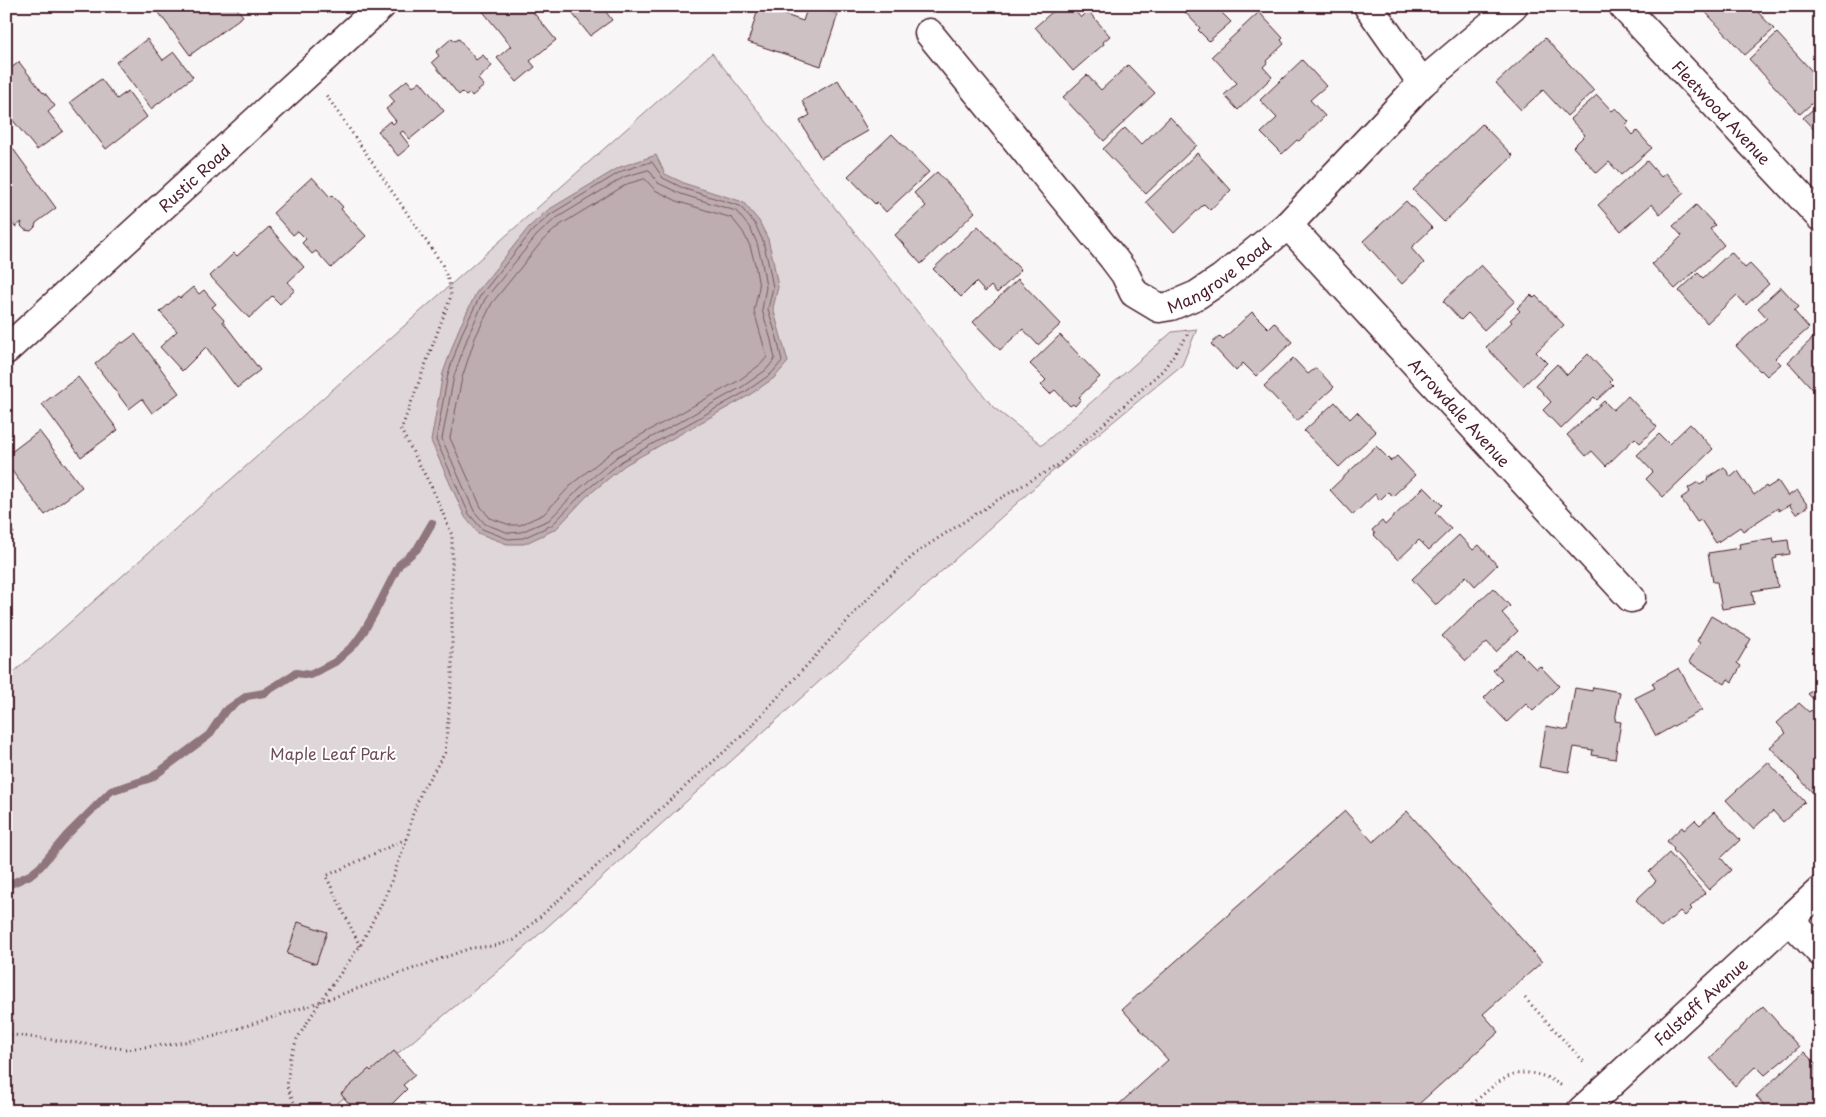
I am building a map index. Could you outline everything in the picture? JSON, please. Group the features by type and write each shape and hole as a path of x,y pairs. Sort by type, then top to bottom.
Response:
{"street":[{"name":"Rustic Road","path":"6,350 381,6"},
{"path":"1368,6 1422,83"},
{"name":"Mangrove Road","path":"929,33 1113,258 1125,274 1134,293 1158,308 1171,306 1197,295 1221,279 1288,225 1422,83 1513,6"},
{"name":"Fleetwood Avenue","path":"1623,6 1820,217"},
{"name":"Arrowdale Avenue","path":"1288,225 1631,598"},
{"name":"Falstaff Avenue","path":"1581,1111 1820,890"},
{"path":"1789,919 1820,952"}],"path":[{"path":"298,1111 287,1087 290,1058 297,1039 320,1002 360,946 386,895 407,839 412,816 422,790 445,753 452,676 452,535 433,490 401,430 451,296 449,282 442,264 310,71"},
{"path":"6,1034 125,1049 174,1044 215,1036 320,1002 471,948 494,946 514,940 745,733 882,583 920,550 999,499 1058,465 1162,370 1187,336 1187,299"},
{"path":"360,946 326,876 407,839"},
{"path":"1525,998 1585,1064"},
{"path":"1465,1111 1498,1081 1519,1073 1528,1072 1549,1077 1562,1086"}],"green space":[{"name":"Maple Leaf Park","path":"712,53 993,407 1042,445 1172,332 1197,329 1182,365 1046,477 505,965 328,1111 6,1111 6,679"}],"water":[{"path":"656,155 665,174 686,184 743,202 759,221 768,239 773,260 778,287 773,308 788,362 774,378 748,396 625,465 586,497 556,529 524,544 507,544 478,533 465,517 431,441 443,373 458,331 476,293 529,227 548,210 620,167"}],"building":[{"path":"154,6 235,6 243,16 190,55"},
{"path":"485,6 528,6 556,40 530,61 535,67 517,82 497,58 511,46 481,9"},
{"path":"571,6 605,6 603,8 612,20 590,36 569,9"},
{"path":"759,6 803,21 808,6 838,14 821,66 748,42"},
{"path":"1059,6 1071,6 1081,18 1088,11 1110,36 1103,42 1104,44 1073,71 1035,27"},
{"path":"1179,6 1230,6 1222,13 1231,22 1209,41 1198,30 1200,28"},
{"path":"1700,6 1752,6 1774,29 1745,55"},
{"path":"1259,12 1283,38 1281,40 1284,44 1266,61 1267,63 1263,67 1272,77 1238,110 1224,95 1237,83 1212,56"},
{"path":"1777,33 1820,80 1820,96 1800,114 1749,59"},
{"path":"452,38 455,41 459,39 476,60 483,55 492,66 478,79 484,86 472,96 470,93 466,96 462,92 459,95 432,62 439,56 436,52"},
{"path":"1545,38 1594,91 1567,116 1543,90 1521,110 1496,83"},
{"path":"147,39 163,60 174,52 193,77 151,109 116,62"},
{"path":"1302,60 1326,86 1310,100 1325,116 1299,141 1297,140 1282,154 1261,133 1277,118 1260,100"},
{"path":"19,62 55,106 48,112 63,131 37,150 6,109 6,72"},
{"path":"1128,65 1155,93 1104,141 1063,97 1087,75 1101,90"},
{"path":"101,79 117,99 128,91 147,117 106,149 70,102"},
{"path":"407,80 413,87 420,81 444,111 410,139 403,131 400,133 410,146 398,156 378,131 390,121 393,124 396,121 386,109 395,102 389,95"},
{"path":"838,80 868,131 821,158 800,121 810,115 802,101"},
{"path":"1597,95 1612,111 1616,108 1629,122 1625,125 1633,135 1637,131 1652,148 1621,175 1609,162 1597,173 1573,147 1585,135 1570,119"},
{"path":"1820,103 1820,136 1803,118"},
{"path":"1170,117 1197,145 1146,194 1103,149 1125,128 1141,145"},
{"path":"1482,124 1513,156 1444,222 1413,190"},
{"path":"892,134 929,172 886,212 877,202 875,204 848,176"},
{"path":"11,146 56,208 36,223 31,231 25,230 21,226 22,222 15,227 6,215 6,150"},
{"path":"1197,153 1231,190 1210,210 1204,204 1174,233 1146,202"},
{"path":"1647,161 1661,177 1666,173 1684,193 1660,214 1652,204 1621,231 1598,205"},
{"path":"937,172 975,212 921,264 895,235 926,206 914,193"},
{"path":"312,177 330,197 332,195 343,207 341,209 366,236 331,268 316,251 312,254 302,243 306,239 298,231 293,235 273,213"},
{"path":"1406,201 1432,228 1411,248 1424,263 1402,284 1363,241"},
{"path":"1696,205 1715,225 1710,229 1724,245 1675,289 1652,264 1682,236 1673,226"},
{"path":"978,226 1021,270 997,293 991,286 985,292 976,282 961,297 933,269"},
{"path":"269,227 304,267 288,282 295,290 280,304 272,296 249,318 210,276 234,253 237,256"},
{"path":"1731,252 1745,268 1750,264 1769,284 1746,305 1737,295 1707,323 1679,291 1698,273 1703,278"},
{"path":"1481,265 1515,301 1484,330 1468,313 1461,320 1443,301"},
{"path":"1018,279 1061,324 1038,345 1023,329 1000,350 973,322"},
{"path":"193,287 199,294 204,290 216,304 212,307 224,320 223,322 260,370 237,388 206,347 182,371 160,347 177,331 160,312 178,296 180,298"},
{"path":"1781,287 1799,307 1794,311 1809,328 1775,358 1781,364 1767,376 1736,346 1767,318 1758,308"},
{"path":"1531,295 1534,298 1536,296 1564,325 1536,352 1547,363 1523,386 1486,347 1512,322 1510,320 1520,311 1517,308"},
{"path":"1252,312 1268,328 1274,322 1292,342 1256,376 1243,363 1236,371 1211,344 1220,336 1223,339"},
{"path":"135,334 179,393 152,413 142,399 129,409 95,364 121,342 123,343"},
{"path":"1060,335 1100,377 1079,397 1081,399 1075,406 1073,404 1070,406 1055,390 1050,394 1041,385 1046,380 1030,364"},
{"path":"1816,335 1820,339 1820,397 1788,362"},
{"path":"1588,354 1612,380 1610,382 1613,385 1597,400 1594,397 1561,429 1543,410 1551,402 1536,385 1557,364 1567,375"},
{"path":"1293,358 1308,374 1316,368 1334,387 1297,421 1264,386"},
{"path":"78,377 118,430 81,457 42,404"},
{"path":"1628,396 1657,427 1640,443 1635,438 1606,466 1592,451 1586,456 1567,435 1604,401 1613,410"},
{"path":"1335,402 1350,419 1357,412 1376,432 1339,467 1304,431"},
{"path":"1690,424 1713,449 1663,497 1646,479 1653,472 1637,455 1659,434 1669,444"},
{"path":"39,431 82,487 45,515 6,463 6,456"},
{"path":"1376,446 1391,461 1397,456 1415,475 1393,496 1388,492 1380,500 1375,494 1353,515 1330,490"},
{"path":"1724,467 1731,477 1738,471 1754,495 1766,486 1767,488 1778,481 1788,496 1797,490 1808,506 1796,514 1790,506 1791,504 1779,511 1778,508 1743,531 1740,527 1716,543 1701,520 1697,522 1681,498 1690,492 1688,488 1698,482 1700,485"},
{"path":"1424,487 1442,505 1435,512 1451,529 1429,550 1419,540 1398,560 1374,535 1372,530 1382,521 1385,525"},
{"path":"6,523 14,533 6,538"},
{"path":"1459,535 1473,550 1479,545 1497,565 1475,586 1466,576 1436,605 1412,579"},
{"path":"1773,538 1774,542 1788,540 1790,554 1776,556 1777,558 1773,559 1778,587 1752,591 1754,604 1722,609 1717,582 1713,582 1708,553 1740,548 1739,544"},
{"path":"1493,588 1510,606 1502,613 1518,631 1496,652 1487,642 1466,661 1442,636"},
{"path":"1711,616 1751,639 1737,663 1741,666 1732,682 1728,679 1725,684 1689,662 1700,643 1697,641"},
{"path":"1516,649 1536,669 1540,666 1559,686 1533,711 1526,704 1507,722 1484,698 1502,680 1493,670"},
{"path":"1679,668 1702,710 1656,736 1635,698 1655,688 1652,683"},
{"path":"1820,684 1820,706 1808,694"},
{"path":"1593,687 1620,692 1615,721 1621,722 1615,759 1592,755 1593,750 1574,747 1569,772 1539,767 1546,726 1568,730 1575,688 1592,691"},
{"path":"1799,703 1809,712 1811,710 1820,720 1820,748 1818,749 1820,751 1820,787 1813,793 1770,747 1786,733 1777,723"},
{"path":"1768,762 1805,802 1783,822 1773,811 1753,829 1726,800"},
{"path":"1345,811 1373,842 1407,811 1542,962 1483,1014 1499,1032 1411,1111 1121,1111 1117,1106 1168,1060 1122,1009"},
{"path":"1714,812 1740,840 1721,858 1731,870 1709,890 1667,841 1682,827 1684,830 1695,820 1700,825"},
{"path":"1669,853 1705,893 1690,907 1692,909 1685,916 1680,911 1661,928 1636,900 1656,881 1649,872"},
{"path":"298,922 327,932 316,964 287,954"},
{"path":"1763,1006 1799,1047 1765,1075 1756,1066 1735,1086 1710,1058"},
{"path":"394,1051 415,1075 403,1085 407,1089 385,1111 355,1111 341,1094 369,1069 371,1071"},
{"path":"1804,1052 1820,1068 1820,1111 1769,1111 1756,1096"},
{"path":"421,1104 427,1111 413,1111"}],"waterway":[{"path":"6,886 30,875 40,867 67,835 111,791 151,778 209,735 225,711 247,696 264,693 296,673 310,675 335,662 354,645 364,631 399,565 417,549 432,523"}]}
